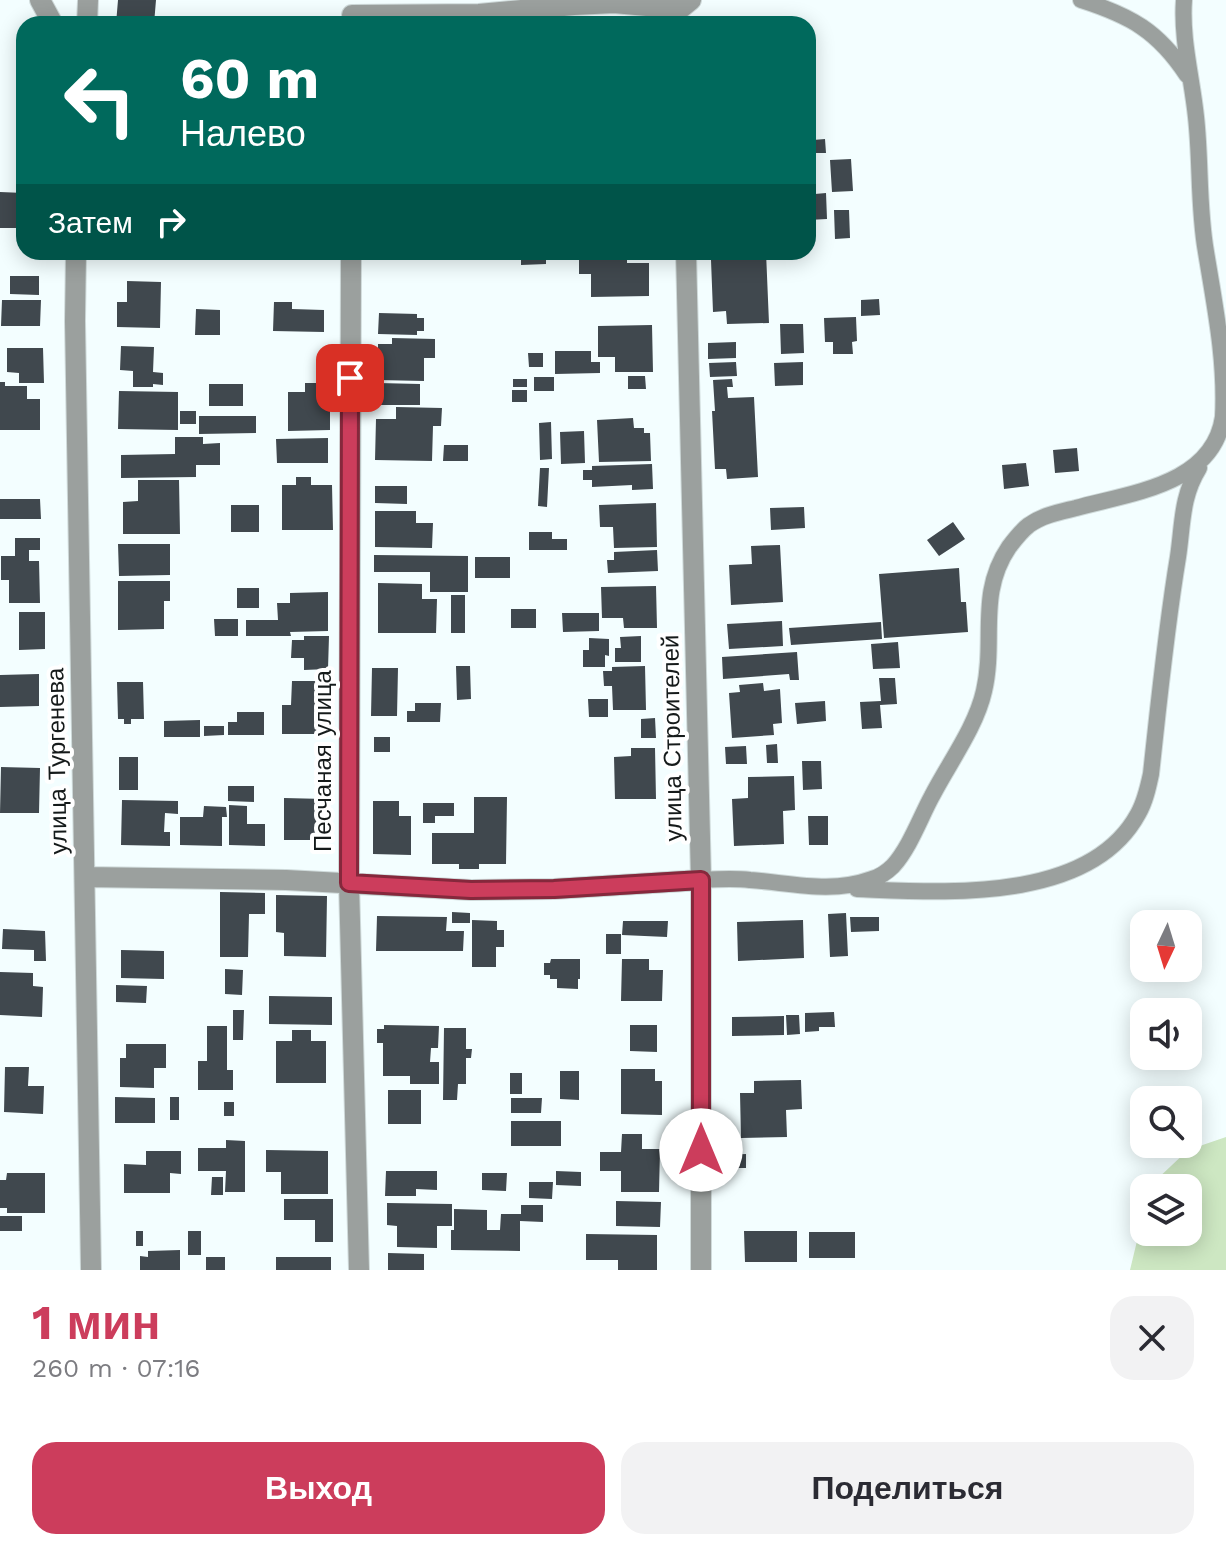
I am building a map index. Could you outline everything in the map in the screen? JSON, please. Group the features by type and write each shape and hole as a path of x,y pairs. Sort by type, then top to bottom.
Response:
{"street":[{"path":"352,13 479,14 614,3 684,11"},
{"name":"улица Тургенева","path":"76,260 91,1270"},
{"name":"Песчаная улица","path":"351,260 349,883 359,1270"},
{"name":"улица Строителей","path":"686,260 701,880 701,1270"},
{"path":"85,877 286,880 471,890 554,889 701,880"}],"lane":[{"path":"1081,0 1128,19 1157,37 1174,55 1190,80"},
{"path":"701,880 743,879 809,888 967,891 1031,883 1058,876 1104,852 1122,837 1137,817 1151,774 1183,512 1190,482 1217,440 1223,419 1225,390 1224,350 1203,236 1197,128 1184,29 1184,0"},
{"path":"835,888 876,878 892,867 976,716 984,693 988,666 993,578 1016,537 1030,524 1049,515 1154,487 1186,474 1204,459"}],"green space":[{"path":"1226,1137 1226,1270 1130,1270 1136,1246 1202,1246 1202,1174 1162,1174 1180,1158 1202,1158 1202,1145"}],"building":[{"path":"118,0 156,0 155,16 117,16"},
{"path":"825,139 826,153 816,153 816,140"},
{"path":"851,159 853,191 832,192 830,160"},
{"path":"0,192 16,193 16,228 0,228"},
{"path":"826,193 827,219 816,220 816,194"},
{"path":"834,210 849,210 850,238 835,239"},
{"path":"521,260 546,260 546,264 521,265"},
{"path":"579,260 649,263 649,296 591,297 591,274 579,274"},
{"path":"711,260 766,260 769,323 727,324 726,311 713,312"},
{"path":"10,276 39,276 39,295 10,294"},
{"path":"127,281 161,282 160,328 117,327 117,302 127,302"},
{"path":"879,299 880,315 861,316 861,300"},
{"path":"2,300 41,300 40,326 1,326"},
{"path":"274,302 292,302 292,309 324,310 324,332 273,331"},
{"path":"196,309 220,310 220,335 195,335"},
{"path":"379,313 417,314 417,318 424,318 424,331 417,331 417,335 378,334"},
{"path":"856,317 857,341 852,342 853,354 833,354 833,342 825,342 824,318"},
{"path":"780,324 803,324 804,353 781,354"},
{"path":"652,325 653,372 615,372 615,357 598,357 598,326"},
{"path":"392,338 435,339 435,358 424,358 424,381 378,380 378,344 392,344"},
{"path":"736,342 736,358 708,359 708,343"},
{"path":"121,346 154,347 153,372 163,373 163,385 133,387 133,371 120,370"},
{"path":"7,348 43,348 44,383 19,383 19,373 7,372"},
{"path":"555,351 591,351 591,362 600,362 600,373 555,374"},
{"path":"528,353 543,353 543,367 529,367"},
{"path":"736,362 737,376 710,377 709,363"},
{"path":"803,362 803,385 775,386 774,363"},
{"path":"628,376 645,376 646,389 628,389"},
{"path":"534,377 554,377 554,391 534,391"},
{"path":"513,379 527,379 527,387 513,387"},
{"path":"732,379 733,387 727,387 728,398 754,397 758,477 727,479 726,469 715,469 713,380"},
{"path":"0,382 5,382 5,386 27,386 27,399 40,399 40,430 0,430"},
{"path":"305,383 325,383 325,392 330,392 330,430 288,431 288,392 305,392"},
{"path":"378,383 420,384 420,405 377,405"},
{"path":"209,384 243,384 243,406 209,406"},
{"path":"512,390 527,390 527,402 512,402"},
{"path":"119,391 178,392 178,430 118,429"},
{"path":"396,407 442,408 441,426 433,426 432,461 375,460 376,419 396,419"},
{"path":"180,411 196,411 196,424 180,424"},
{"path":"199,416 256,416 256,433 199,434"},
{"path":"633,418 634,428 644,428 644,433 650,433 651,461 599,462 597,420"},
{"path":"551,422 552,459 540,460 539,423"},
{"path":"584,431 585,463 561,464 560,432"},
{"path":"175,437 203,437 203,444 220,443 220,465 196,465 196,477 121,478 121,455 175,454"},
{"path":"328,438 328,463 277,463 276,439"},
{"path":"444,445 468,445 468,461 443,461"},
{"path":"1077,448 1079,471 1055,473 1053,450"},
{"path":"1026,463 1029,486 1004,489 1002,465"},
{"path":"652,464 653,489 632,490 632,485 592,487 592,480 583,480 583,470 592,470 592,466"},
{"path":"540,468 549,468 547,507 538,506"},
{"path":"296,477 311,477 311,485 332,485 333,530 282,530 282,485 296,485"},
{"path":"138,480 179,480 180,534 123,534 123,502 138,501"},
{"path":"375,486 407,486 407,504 375,503"},
{"path":"0,499 40,499 41,519 0,519"},
{"path":"656,503 657,547 614,548 613,527 600,527 599,505"},
{"path":"231,505 259,505 259,532 231,532"},
{"path":"804,507 805,528 771,530 770,508"},
{"path":"375,511 416,511 416,523 433,523 432,548 375,547"},
{"path":"953,522 965,539 939,556 927,540"},
{"path":"529,532 552,532 552,539 567,539 567,550 529,550"},
{"path":"15,538 40,538 40,550 29,550 29,561 39,561 40,603 9,603 9,580 1,580 1,556 15,556"},
{"path":"118,544 170,544 170,575 119,576"},
{"path":"780,545 783,602 731,605 729,565 752,564 751,546"},
{"path":"657,550 658,571 608,573 607,560 614,560 614,552"},
{"path":"374,555 468,556 468,592 430,592 430,572 374,572"},
{"path":"475,557 510,557 510,578 475,578"},
{"path":"959,568 961,602 966,602 968,632 884,638 879,574"},
{"path":"118,581 170,581 170,601 164,601 164,629 118,630"},
{"path":"378,583 422,584 422,599 437,599 436,633 378,633"},
{"path":"656,586 657,628 624,628 623,618 602,618 601,587"},
{"path":"237,588 259,588 259,608 237,608"},
{"path":"328,592 328,631 290,632 291,636 246,636 246,620 278,620 277,603 290,603 290,593"},
{"path":"451,595 465,595 465,633 451,633"},
{"path":"511,609 536,609 536,628 511,628"},
{"path":"19,612 45,612 45,649 19,650"},
{"path":"562,613 599,613 599,631 563,632"},
{"path":"214,619 238,619 238,636 215,636"},
{"path":"782,621 783,646 729,649 727,624"},
{"path":"881,622 882,639 791,645 789,628"},
{"path":"304,636 329,636 328,669 304,670 304,658 291,658 292,640 304,640"},
{"path":"641,636 641,662 615,662 615,648 621,648 620,637"},
{"path":"589,638 609,639 609,656 605,655 605,667 583,667 583,650 589,650"},
{"path":"898,642 900,668 873,669 871,644"},
{"path":"797,652 799,680 790,680 789,674 723,679 722,657"},
{"path":"456,666 470,666 471,699 457,700"},
{"path":"645,666 646,710 613,710 612,686 604,686 603,671 612,671 612,667"},
{"path":"372,668 398,668 397,716 371,716"},
{"path":"39,674 39,706 0,707 0,675"},
{"path":"879,678 895,678 897,704 880,705 882,728 862,729 860,702 881,701"},
{"path":"292,681 328,681 327,734 282,734 282,705 291,705"},
{"path":"117,682 143,682 144,719 131,719 131,724 124,724 124,719 118,719"},
{"path":"763,683 764,691 780,689 782,723 773,724 774,735 732,738 729,693 740,692 739,685"},
{"path":"588,699 608,699 608,717 589,717"},
{"path":"825,701 826,721 797,724 795,703"},
{"path":"415,703 441,703 440,722 407,722 407,711 415,711"},
{"path":"237,712 264,712 264,735 228,735 228,722 237,722"},
{"path":"655,718 656,738 641,738 641,719"},
{"path":"200,720 200,737 164,737 164,721"},
{"path":"204,726 224,726 224,735 204,736"},
{"path":"374,737 390,737 390,752 374,752"},
{"path":"777,744 778,763 767,763 766,745"},
{"path":"746,746 747,764 726,764 725,747"},
{"path":"631,748 655,748 656,799 615,799 614,757 631,756"},
{"path":"119,757 138,757 138,790 119,790"},
{"path":"802,761 821,761 822,789 803,790"},
{"path":"1,767 40,768 39,813 0,813"},
{"path":"794,776 795,810 783,811 784,844 734,846 732,799 748,798 748,777"},
{"path":"228,786 254,786 254,802 228,801"},
{"path":"474,797 507,797 506,864 479,864 479,869 459,869 459,864 432,864 432,833 474,833"},
{"path":"284,798 325,799 324,840 284,840"},
{"path":"122,800 178,801 178,814 165,813 164,832 170,832 170,846 121,845"},
{"path":"373,801 399,801 399,816 411,816 411,855 373,854"},
{"path":"423,803 454,803 454,816 435,816 435,823 423,823"},
{"path":"229,805 247,806 247,824 265,824 265,846 229,845"},
{"path":"204,806 226,807 227,817 222,817 222,846 180,845 180,817 203,817"},
{"path":"808,816 828,816 828,845 809,845"},
{"path":"220,892 265,893 265,914 249,914 248,957 220,957"},
{"path":"276,895 327,896 326,957 284,956 284,933 276,932"},
{"path":"452,912 470,913 470,923 452,923"},
{"path":"846,913 848,956 830,957 828,914"},
{"path":"377,916 447,917 446,931 464,931 463,951 376,951"},
{"path":"850,917 879,917 879,931 851,932"},
{"path":"472,920 497,921 497,930 504,930 504,947 496,947 496,967 472,967"},
{"path":"803,920 804,958 738,961 737,922"},
{"path":"623,921 668,921 667,937 622,935"},
{"path":"3,929 45,931 46,961 34,961 34,950 2,949"},
{"path":"606,934 621,934 621,954 606,954"},
{"path":"121,950 164,951 164,979 121,978"},
{"path":"551,959 580,959 578,989 557,988 557,979 544,975 544,963 550,963"},
{"path":"622,959 649,959 649,970 663,970 662,1001 621,1001"},
{"path":"225,969 243,970 242,995 225,994"},
{"path":"0,972 33,973 33,986 43,987 42,1017 0,1015"},
{"path":"116,985 147,986 146,1003 116,1002"},
{"path":"269,996 332,997 332,1025 269,1024"},
{"path":"233,1010 244,1010 243,1040 233,1040"},
{"path":"834,1012 835,1027 819,1027 819,1031 805,1032 805,1013"},
{"path":"786,1015 799,1015 800,1034 787,1035"},
{"path":"784,1016 784,1035 732,1036 732,1017"},
{"path":"384,1025 439,1026 438,1048 431,1048 430,1062 439,1062 439,1084 410,1084 410,1076 383,1076 383,1043 377,1043 377,1029 384,1029"},
{"path":"630,1025 657,1025 657,1052 630,1051"},
{"path":"207,1026 227,1026 227,1070 233,1070 233,1090 198,1090 198,1061 207,1061"},
{"path":"444,1028 466,1028 466,1049 472,1049 471,1058 466,1058 466,1084 458,1084 457,1100 443,1100"},
{"path":"292,1030 311,1030 311,1041 326,1041 326,1083 276,1083 276,1041 292,1041"},
{"path":"126,1044 166,1044 166,1068 154,1068 154,1088 120,1087 120,1058 126,1058"},
{"path":"5,1067 29,1067 28,1086 44,1086 43,1114 4,1112"},
{"path":"621,1069 655,1069 655,1081 662,1081 662,1115 621,1114"},
{"path":"560,1071 579,1071 579,1100 560,1099"},
{"path":"510,1073 522,1073 522,1094 510,1094"},
{"path":"801,1080 802,1109 786,1110 787,1137 741,1138 740,1093 754,1093 754,1081"},
{"path":"388,1090 421,1090 421,1124 388,1124"},
{"path":"115,1097 155,1098 155,1123 115,1123"},
{"path":"170,1097 179,1097 179,1120 170,1120"},
{"path":"511,1098 542,1098 541,1113 511,1113"},
{"path":"224,1102 234,1102 234,1116 224,1116"},
{"path":"511,1121 561,1121 561,1146 511,1146"},
{"path":"622,1134 642,1134 642,1149 660,1149 659,1192 621,1192 621,1171 600,1171 600,1152 621,1152"},
{"path":"226,1140 245,1141 245,1192 225,1192 226,1171 198,1171 198,1148 226,1148"},
{"path":"266,1150 328,1151 328,1194 281,1194 281,1172 266,1172"},
{"path":"146,1151 181,1151 181,1174 170,1173 170,1193 124,1193 124,1164 146,1165"},
{"path":"746,1154 746,1168 726,1168 725,1155"},
{"path":"386,1171 437,1171 437,1190 416,1189 416,1196 385,1196"},
{"path":"556,1171 581,1172 581,1186 556,1185"},
{"path":"7,1173 45,1173 45,1213 7,1213 7,1208 0,1208 0,1180 6,1180"},
{"path":"482,1173 507,1173 506,1191 482,1190"},
{"path":"212,1177 223,1177 223,1195 211,1195"},
{"path":"529,1182 553,1182 552,1199 529,1198"},
{"path":"284,1199 333,1199 333,1242 315,1242 315,1220 284,1220"},
{"path":"616,1201 661,1202 660,1227 616,1226"},
{"path":"387,1203 452,1204 452,1226 437,1226 437,1248 397,1247 397,1226 387,1225"},
{"path":"521,1205 543,1205 543,1222 520,1221 520,1251 451,1250 454,1209 487,1210 487,1230 500,1230 501,1214 521,1214"},
{"path":"0,1216 22,1216 22,1231 0,1231"},
{"path":"136,1231 143,1231 143,1246 136,1246"},
{"path":"188,1231 201,1231 201,1255 188,1255"},
{"path":"744,1231 797,1231 797,1262 745,1262"},
{"path":"809,1232 855,1232 855,1258 809,1258"},
{"path":"586,1234 657,1235 657,1270 618,1270 618,1260 586,1260"},
{"path":"180,1250 180,1270 140,1270 140,1256 148,1257 148,1251"},
{"path":"388,1253 424,1254 424,1270 388,1270"},
{"path":"206,1257 225,1257 225,1270 206,1270"},
{"path":"276,1257 331,1257 331,1270 276,1270"}],"route":[{"path":"350,378 349,883 471,890 554,889 701,880 701,1150"}]}
